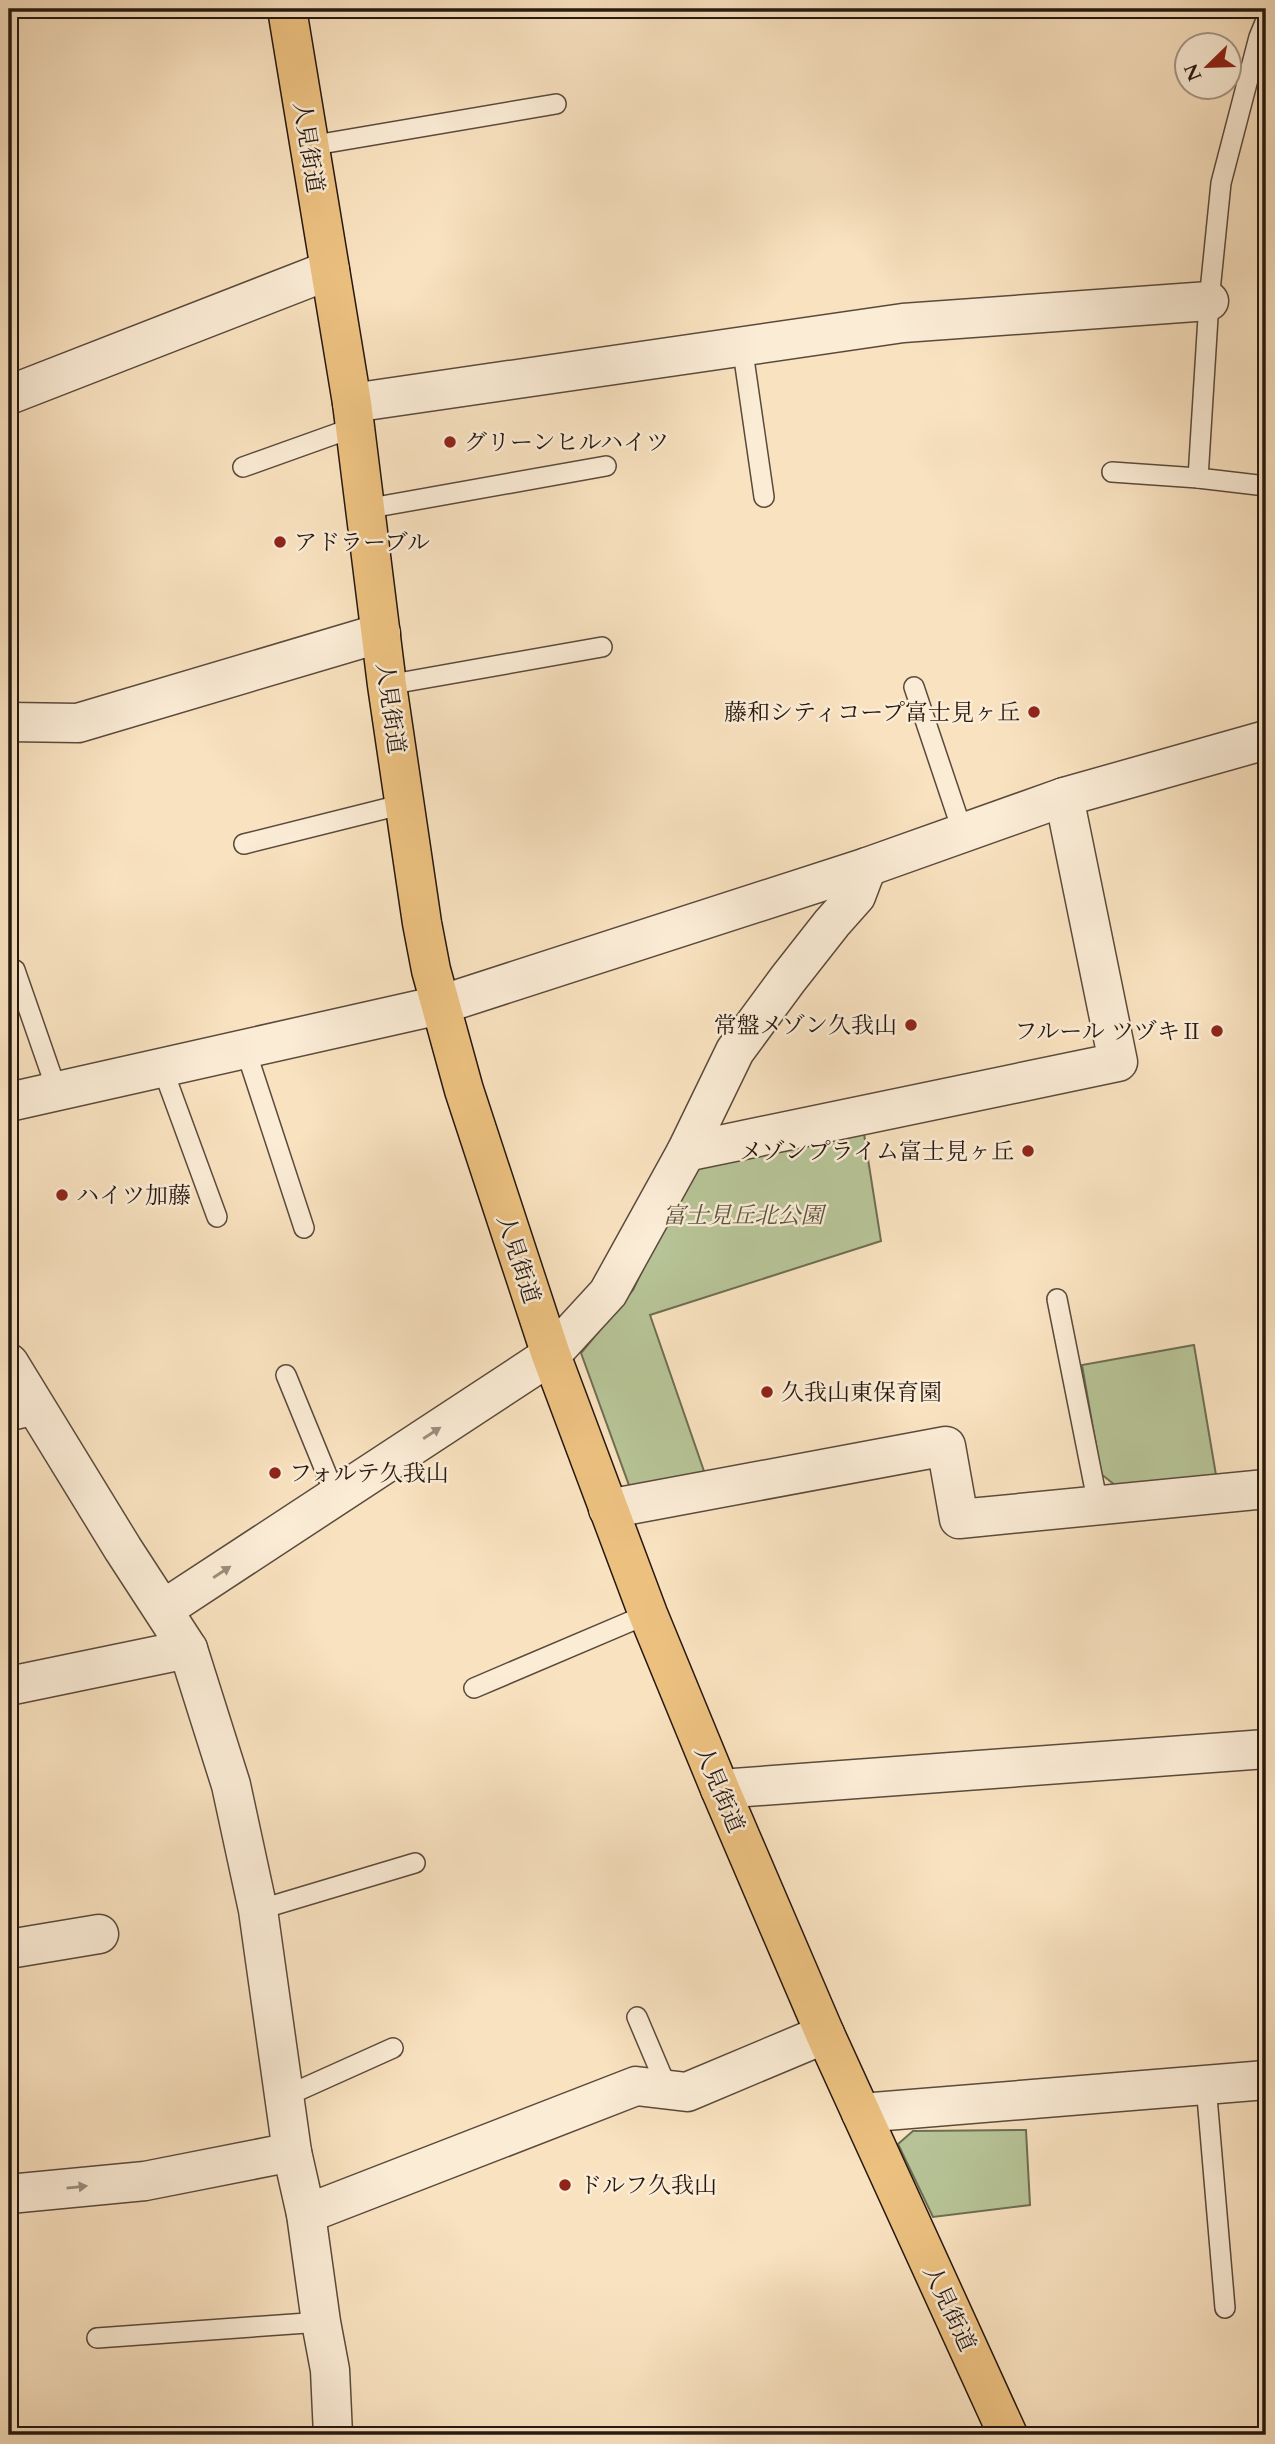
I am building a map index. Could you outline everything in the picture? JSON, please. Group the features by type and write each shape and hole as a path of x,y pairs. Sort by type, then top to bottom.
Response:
{"main road":[{"name":"人見街道","path":"287,9 354,415 387,685 424,935 440,1005 468,1102 551,1355 648,1614 825,2034 1008,2435"}],"street":[{"path":"9,395 330,270"},
{"path":"354,415 590,370 742,345 903,323 1209,301"},
{"path":"9,722 78,723 381,633"},
{"path":"9,1102 440,1005 867,867 1063,797 1266,740"},
{"path":"686,1152 1118,1062 1063,797"},
{"path":"164,1609 551,1355 608,1293 686,1152 735,1051 788,979 856,896 867,867"},
{"path":"9,1363 24,1418 123,1549 188,1649 231,1784 258,1910 292,2152 306,2214 330,2370 333,2435"},
{"path":"608,1508 946,1446 959,1519 1266,1489"},
{"path":"9,1686 188,1649"},
{"path":"720,1789 1266,1749"},
{"path":"9,1949 99,1934"},
{"path":"306,2214 636,2086 687,2092 825,2034"},
{"path":"861,2113 1266,2080"},
{"path":"9,2194 145,2180 292,2152"}],"lane":[{"path":"1198,478 1209,301 1221,183 1259,37 1266,20"},
{"path":"309,146 556,104"},
{"path":"742,345 764,497"},
{"path":"243,467 354,415"},
{"path":"365,509 606,466"},
{"path":"1112,472 1266,486"},
{"path":"387,685 602,647"},
{"path":"914,687 963,833"},
{"path":"244,844 404,804"},
{"path":"15,970 57,1091"},
{"path":"245,1048 304,1227"},
{"path":"162,1067 218,1217"},
{"path":"1057,1299 1098,1505"},
{"path":"286,1376 335,1497"},
{"path":"474,1688 648,1614"},
{"path":"258,1910 415,1863"},
{"path":"637,2017 668,2090"},
{"path":"284,2096 393,2048"},
{"path":"1206,2085 1226,2308"},
{"path":"97,2338 321,2322"}],"green space":[{"name":"富士見丘北公園","path":"862,1121 881,1241 650,1315 705,1474 630,1488 581,1353 633,1290 696,1157"},
{"path":"1194,1345 1217,1481 1125,1493 1101,1474 1082,1365"},
{"path":"1026,2130 1030,2205 933,2217 898,2144 913,2131"}],"place":[{"name":"グリーンヒルハイツ","path":"450,442"},
{"name":"アドラーブル","path":"280,542"},
{"name":"藤和シティコープ富士見ヶ丘","path":"1034,712"},
{"name":"常盤メゾン久我山","path":"911,1025"},
{"name":"フルール ツヅキⅡ","path":"1217,1031"},
{"name":"メゾンプライム富士見ヶ丘","path":"1028,1151"},
{"name":"ハイツ加藤","path":"62,1195"},
{"name":"久我山東保育園","path":"767,1392"},
{"name":"フォルテ久我山","path":"275,1473"},
{"name":"ドルフ久我山","path":"565,2185"}]}
